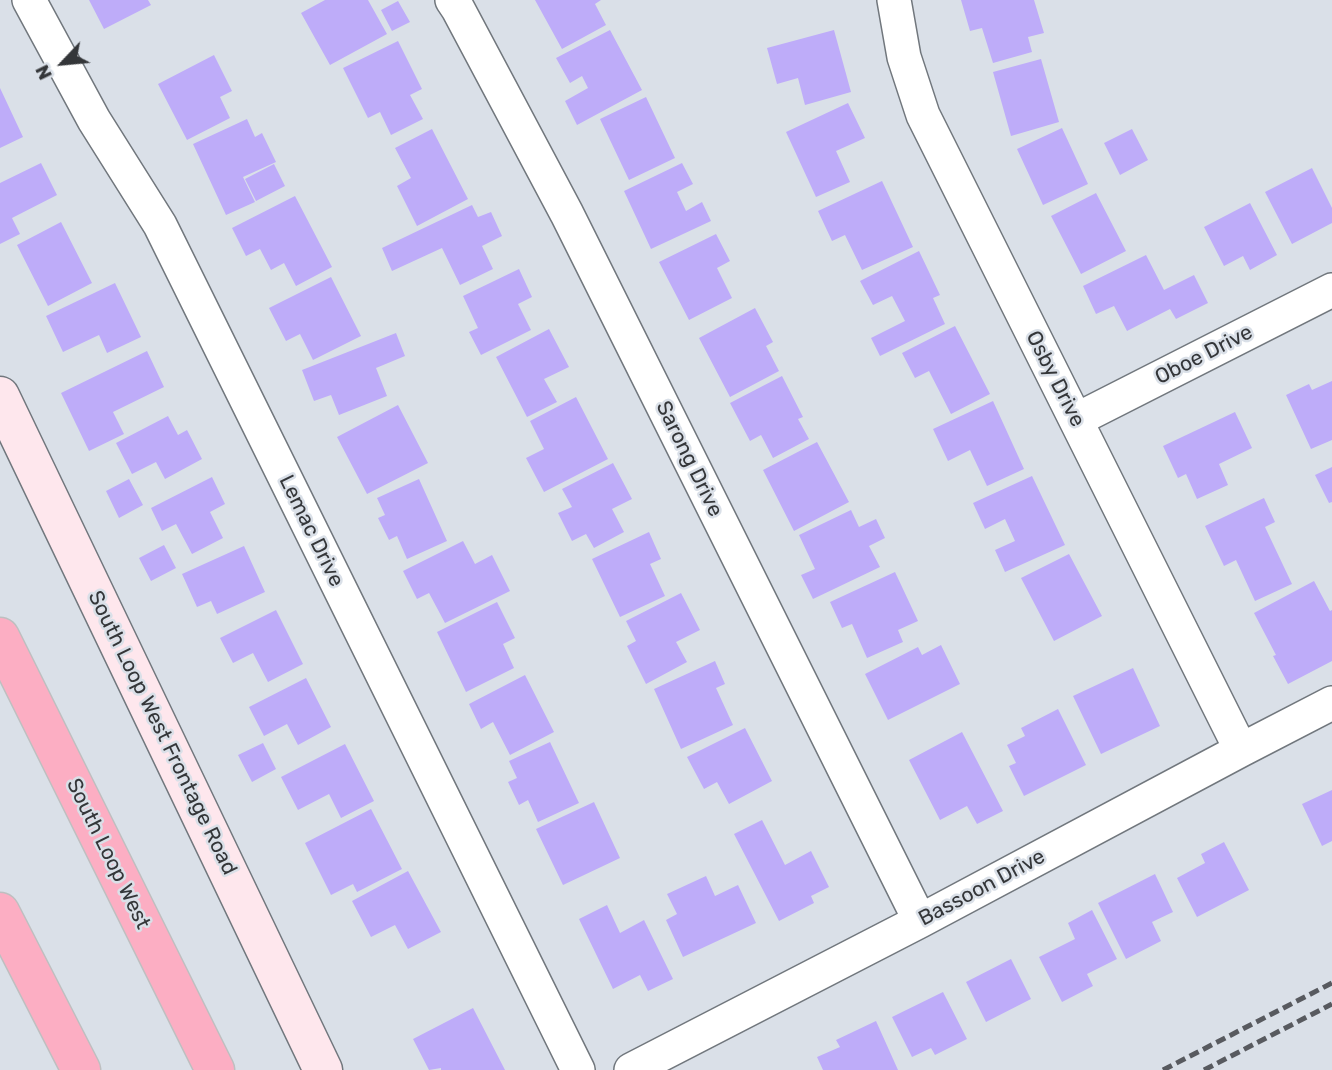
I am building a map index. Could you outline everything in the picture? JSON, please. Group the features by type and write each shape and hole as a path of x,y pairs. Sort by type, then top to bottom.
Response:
{"highway":[{"name":"South Loop West","path":"0,637 215,1070"},
{"path":"0,912 81,1070"}],"main road":[{"name":"South Loop West Frontage Road","path":"0,396 323,1070"}],"street":[{"name":"Lemac Drive","path":"29,0 94,120 160,225 578,1070"},
{"name":"Sarong Drive","path":"452,0 567,214 920,921"},
{"name":"Osby Drive","path":"894,0 904,57 923,116 1241,750"},
{"name":"Oboe Drive","path":"1076,420 1332,290"},
{"name":"Bassoon Drive","path":"631,1070 1332,703"}],"building":[{"path":"89,0 148,0 151,5 104,29"},
{"path":"325,0 368,0 387,34 330,65 301,13"},
{"path":"535,0 601,0 595,4 606,25 562,49"},
{"path":"961,0 1034,0 1044,33 1028,37 1032,52 993,63 982,28 970,31"},
{"path":"398,1 410,22 392,31 381,10"},
{"path":"610,30 642,90 577,125 565,101 588,88 582,76 570,83 556,58"},
{"path":"834,30 851,92 805,105 798,78 777,84 767,48"},
{"path":"398,41 422,89 410,95 423,119 391,135 380,112 368,118 343,68"},
{"path":"214,55 232,91 220,97 230,118 187,140 158,84"},
{"path":"1041,59 1059,122 1011,136 993,72"},
{"path":"0,88 23,137 0,148"},
{"path":"646,97 675,158 629,180 600,119"},
{"path":"848,103 865,138 836,151 850,182 816,197 786,132"},
{"path":"247,119 255,137 262,133 276,162 243,177 255,202 226,215 193,144"},
{"path":"1062,128 1088,184 1043,205 1017,149"},
{"path":"432,129 468,199 417,226 397,186 411,178 395,148"},
{"path":"1132,129 1148,160 1120,175 1104,143"},
{"path":"41,163 57,195 12,218 20,234 0,244 0,183"},
{"path":"682,163 693,184 677,192 686,211 702,202 711,221 651,249 624,191"},
{"path":"274,164 285,186 256,201 245,179"},
{"path":"1312,168 1332,208 1332,223 1292,244 1265,192"},
{"path":"882,181 913,247 862,270 845,235 832,241 818,211"},
{"path":"1096,193 1126,251 1081,274 1051,216"},
{"path":"295,196 332,267 296,286 284,263 271,270 260,249 246,256 232,228"},
{"path":"1250,203 1277,255 1250,270 1243,256 1224,266 1204,227"},
{"path":"472,205 478,217 491,212 502,236 482,246 493,269 460,285 442,248 392,271 382,248"},
{"path":"61,222 92,283 48,306 17,245"},
{"path":"716,234 730,261 717,268 732,298 689,320 659,262"},
{"path":"919,251 940,295 933,298 945,324 880,356 871,338 905,321 892,296 873,305 860,281"},
{"path":"1146,255 1164,290 1194,275 1208,303 1176,319 1170,309 1127,331 1114,306 1096,314 1083,286"},
{"path":"519,269 532,297 518,304 531,330 481,355 469,332 478,328 463,296"},
{"path":"331,277 361,336 313,360 300,334 286,341 269,308"},
{"path":"115,283 141,337 107,353 99,335 63,352 46,316"},
{"path":"755,308 773,342 766,346 779,371 730,397 699,338"},
{"path":"955,326 990,394 951,414 929,371 915,378 902,353"},
{"path":"549,329 569,367 544,379 557,402 527,417 496,357"},
{"path":"396,333 405,356 376,368 387,396 339,415 331,395 314,401 302,370"},
{"path":"147,351 164,387 113,412 124,434 89,451 61,393"},
{"path":"782,376 803,417 798,419 809,439 773,458 761,435 750,441 730,403"},
{"path":"1332,381 1332,440 1311,449 1286,395 1309,384 1312,390"},
{"path":"576,397 608,459 544,492 526,458 544,449 530,421"},
{"path":"993,401 1024,469 987,486 970,450 948,461 933,429"},
{"path":"398,405 428,463 367,494 337,437"},
{"path":"1235,412 1252,448 1219,464 1228,485 1197,499 1186,474 1178,478 1163,446"},
{"path":"168,416 178,435 187,430 202,459 165,479 156,462 132,474 116,443"},
{"path":"817,442 849,502 794,531 763,470"},
{"path":"613,463 632,499 612,509 624,532 594,548 586,534 572,541 558,513 572,507 562,489"},
{"path":"1332,467 1332,502 1329,503 1315,475"},
{"path":"1032,476 1065,545 1005,572 995,550 1015,541 1005,519 985,529 973,503"},
{"path":"212,477 225,504 210,512 223,538 192,554 176,524 162,531 151,508"},
{"path":"129,479 143,505 119,518 106,491"},
{"path":"419,479 447,541 407,559 397,536 389,540 378,518 385,515 377,498"},
{"path":"1264,498 1275,522 1265,527 1292,584 1255,601 1236,560 1224,566 1205,526"},
{"path":"851,510 859,527 876,519 885,538 869,546 880,567 813,599 801,575 815,569 799,535"},
{"path":"649,532 661,559 650,564 665,596 620,617 592,559"},
{"path":"463,541 475,564 492,555 510,591 445,623 429,593 417,599 403,571"},
{"path":"164,545 176,568 151,581 139,558"},
{"path":"244,546 265,592 217,614 211,601 197,607 182,574"},
{"path":"1069,554 1102,616 1054,641 1021,578"},
{"path":"895,572 918,621 898,630 903,642 867,658 852,624 842,628 830,602"},
{"path":"1314,581 1330,611 1332,610 1332,661 1288,684 1254,613"},
{"path":"681,593 700,630 676,642 687,662 646,684 627,646 636,641 626,621"},
{"path":"497,602 515,638 503,644 514,668 466,692 437,632"},
{"path":"276,610 303,664 268,682 253,653 233,663 220,638"},
{"path":"941,645 960,684 888,720 865,674 918,647 922,655"},
{"path":"715,661 725,684 716,688 733,725 681,749 654,689"},
{"path":"1133,668 1160,726 1101,754 1073,696"},
{"path":"525,675 554,732 510,755 493,722 481,729 469,704"},
{"path":"306,678 331,727 298,745 287,724 264,736 249,707"},
{"path":"1058,709 1086,765 1024,796 1009,766 1016,763 1007,745 1025,736 1021,728"},
{"path":"745,728 772,781 729,804 717,782 704,789 687,757"},
{"path":"962,732 1003,811 977,824 967,806 940,820 909,760"},
{"path":"550,742 579,803 538,822 528,800 519,805 508,782 517,778 509,761"},
{"path":"263,743 276,769 252,782 238,755"},
{"path":"345,744 374,801 341,818 329,794 298,810 281,777"},
{"path":"1332,790 1332,841 1322,846 1302,804"},
{"path":"594,802 620,858 563,885 536,829"},
{"path":"371,809 402,869 357,892 353,884 331,895 305,843"},
{"path":"762,820 785,865 811,851 829,887 811,896 814,903 779,921 734,834"},
{"path":"1224,842 1249,890 1197,917 1177,878 1205,863 1201,854"},
{"path":"408,871 441,932 408,949 395,925 371,937 352,901"},
{"path":"1155,874 1173,912 1152,922 1161,941 1126,959 1098,903"},
{"path":"706,876 715,896 738,885 756,923 683,957 666,920 677,914 667,894"},
{"path":"607,905 620,933 644,920 673,979 648,991 640,975 613,989 579,919"},
{"path":"1092,910 1117,959 1087,974 1093,986 1062,1002 1039,957 1075,939 1068,923"},
{"path":"1011,959 1031,999 986,1022 966,982"},
{"path":"943,992 967,1039 935,1055 931,1048 912,1057 892,1017"},
{"path":"473,1008 505,1070 429,1070 413,1039"},
{"path":"876,1021 898,1070 823,1070 817,1057 840,1047 836,1040"}],"railway":[{"path":"1163,1070 1332,983"},
{"path":"1204,1070 1332,1004"}]}
